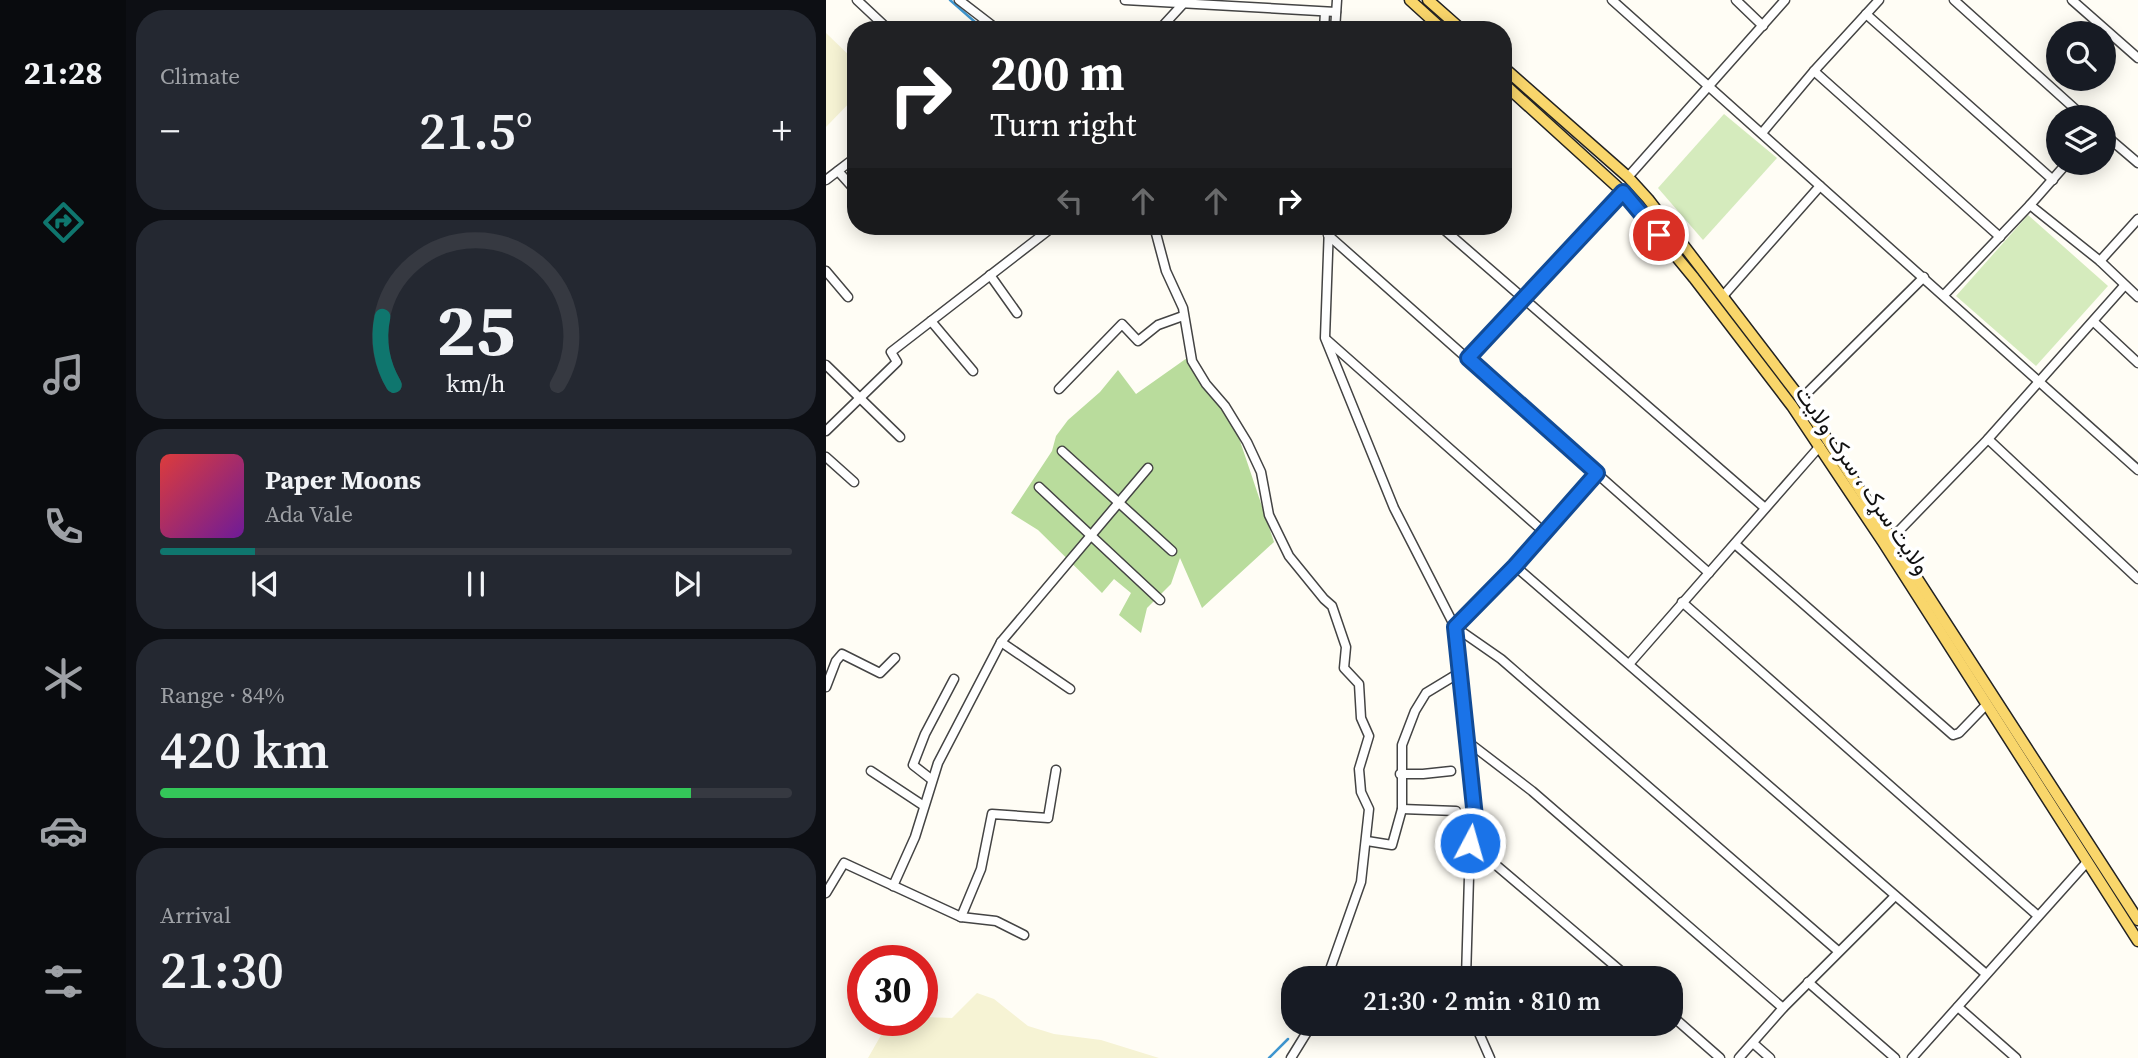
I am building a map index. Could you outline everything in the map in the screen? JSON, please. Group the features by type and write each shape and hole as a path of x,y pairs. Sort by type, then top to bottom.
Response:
{"main road":[{"path":"1410,0 1433,21"},
{"path":"1428,0 1452,21"},
{"name":"ولایت سړک ، سرک ولایت","path":"1512,75 1628,177 1801,399 2138,920"},
{"name":"ولایت سړک ، سرک ولایت","path":"1512,91 1623,192 1694,278 1820,446 2138,941"}],"street":[{"path":"857,0 879,21"},
{"path":"959,0 986,21"},
{"path":"1125,0 1336,12"},
{"path":"1336,21 1337,0"},
{"path":"1612,0 2138,470"},
{"path":"1736,0 1763,26"},
{"path":"1628,177 1785,0"},
{"path":"1762,132 1879,0"},
{"path":"2072,0 2138,58"},
{"path":"1957,1 2071,105"},
{"path":"1167,21 1182,5"},
{"path":"1324,21 1325,12"},
{"path":"1866,14 2053,180"},
{"path":"1814,71 2000,237"},
{"path":"2116,144 2138,163"},
{"path":"826,180 847,164"},
{"path":"838,171 847,181"},
{"path":"1944,295 2057,175"},
{"path":"1723,296 1821,186"},
{"path":"1468,358 1623,192"},
{"path":"2030,205 2100,261 2138,298"},
{"path":"2100,261 2138,219"},
{"path":"826,431 897,362 891,352 1042,235"},
{"path":"1156,235 1166,271 1183,308 1192,361 1206,384 1225,405 1247,442 1261,472 1269,515 1289,556 1332,606 1346,646 1344,668 1359,684 1361,718 1369,736 1359,769 1361,792 1369,808 1367,841 1361,882 1331,966"},
{"path":"1451,235 1765,508"},
{"path":"1328,236 1325,338 1394,508 1455,627 1475,817 1470,843 1466,966"},
{"path":"1328,236 1709,573"},
{"path":"826,271 848,297"},
{"path":"990,275 1017,313"},
{"path":"1801,399 1924,277"},
{"path":"1892,538 2039,383 2124,286"},
{"path":"1059,389 1122,324 1138,341 1158,325 1183,316"},
{"path":"931,321 973,371"},
{"path":"2094,322 2138,363"},
{"path":"1325,338 1544,532"},
{"path":"826,365 900,436"},
{"path":"1987,439 2138,579"},
{"path":"1630,663 1820,446"},
{"path":"1062,451 1172,551"},
{"path":"826,457 854,482"},
{"path":"893,886 915,837 932,779 1000,642 1148,468"},
{"path":"1455,627 1515,566 1597,473"},
{"path":"1039,487 1160,600"},
{"path":"1735,544 1953,735 1959,733 1986,705"},
{"path":"1515,566 1986,974"},
{"path":"1682,602 2038,916"},
{"path":"1455,627 1501,659 1838,951"},
{"path":"1000,642 1070,690"},
{"path":"826,687 836,661 842,654 880,673 895,658"},
{"path":"1367,841 1392,845 1402,809 1402,745 1415,711 1426,694 1459,673"},
{"path":"932,779 913,765 925,734 954,679"},
{"path":"1468,741 1532,791 1783,1008"},
{"path":"871,771 924,806"},
{"path":"961,917 981,869 992,814 1048,818 1056,771"},
{"path":"1400,774 1451,771"},
{"path":"1402,809 1456,811"},
{"path":"1470,843 1615,966"},
{"path":"1912,1058 2087,862"},
{"path":"826,894 844,863 961,917 996,921 1024,935"},
{"path":"1739,1058 1808,982 1895,896"},
{"path":"1808,982 1895,1058"},
{"path":"1958,1007 2016,1058"},
{"path":"1683,1026 1720,1058"},
{"path":"1291,1058 1305,1036"},
{"path":"1480,1036 1490,1058"},
{"path":"1753,1043 1770,1058"}],"shaded area":[{"path":"826,33 847,53 847,105 826,127"},
{"path":"977,993 994,999 1028,1026 1054,1034 1101,1040 1159,1058 868,1058 881,1036 938,1036 938,1018 952,1018"}],"green space":[{"path":"1724,114 1777,158 1703,240 1658,188"},
{"path":"2028,215 2108,286 2036,366 1956,296"},
{"path":"1187,358 1202,387 1224,408 1237,432 1274,542 1202,608 1180,558 1171,584 1147,608 1141,633 1119,615 1131,593 1114,579 1102,593 1038,530 1011,513 1052,451 1056,436 1068,420 1100,392 1118,370 1136,394"}],"waterway":[{"path":"950,0 974,21"},
{"path":"1269,1058 1288,1039"}],"route":[{"path":"1470,843 1475,817 1455,627 1515,566 1597,473 1468,358 1623,192 1659,235"}]}
